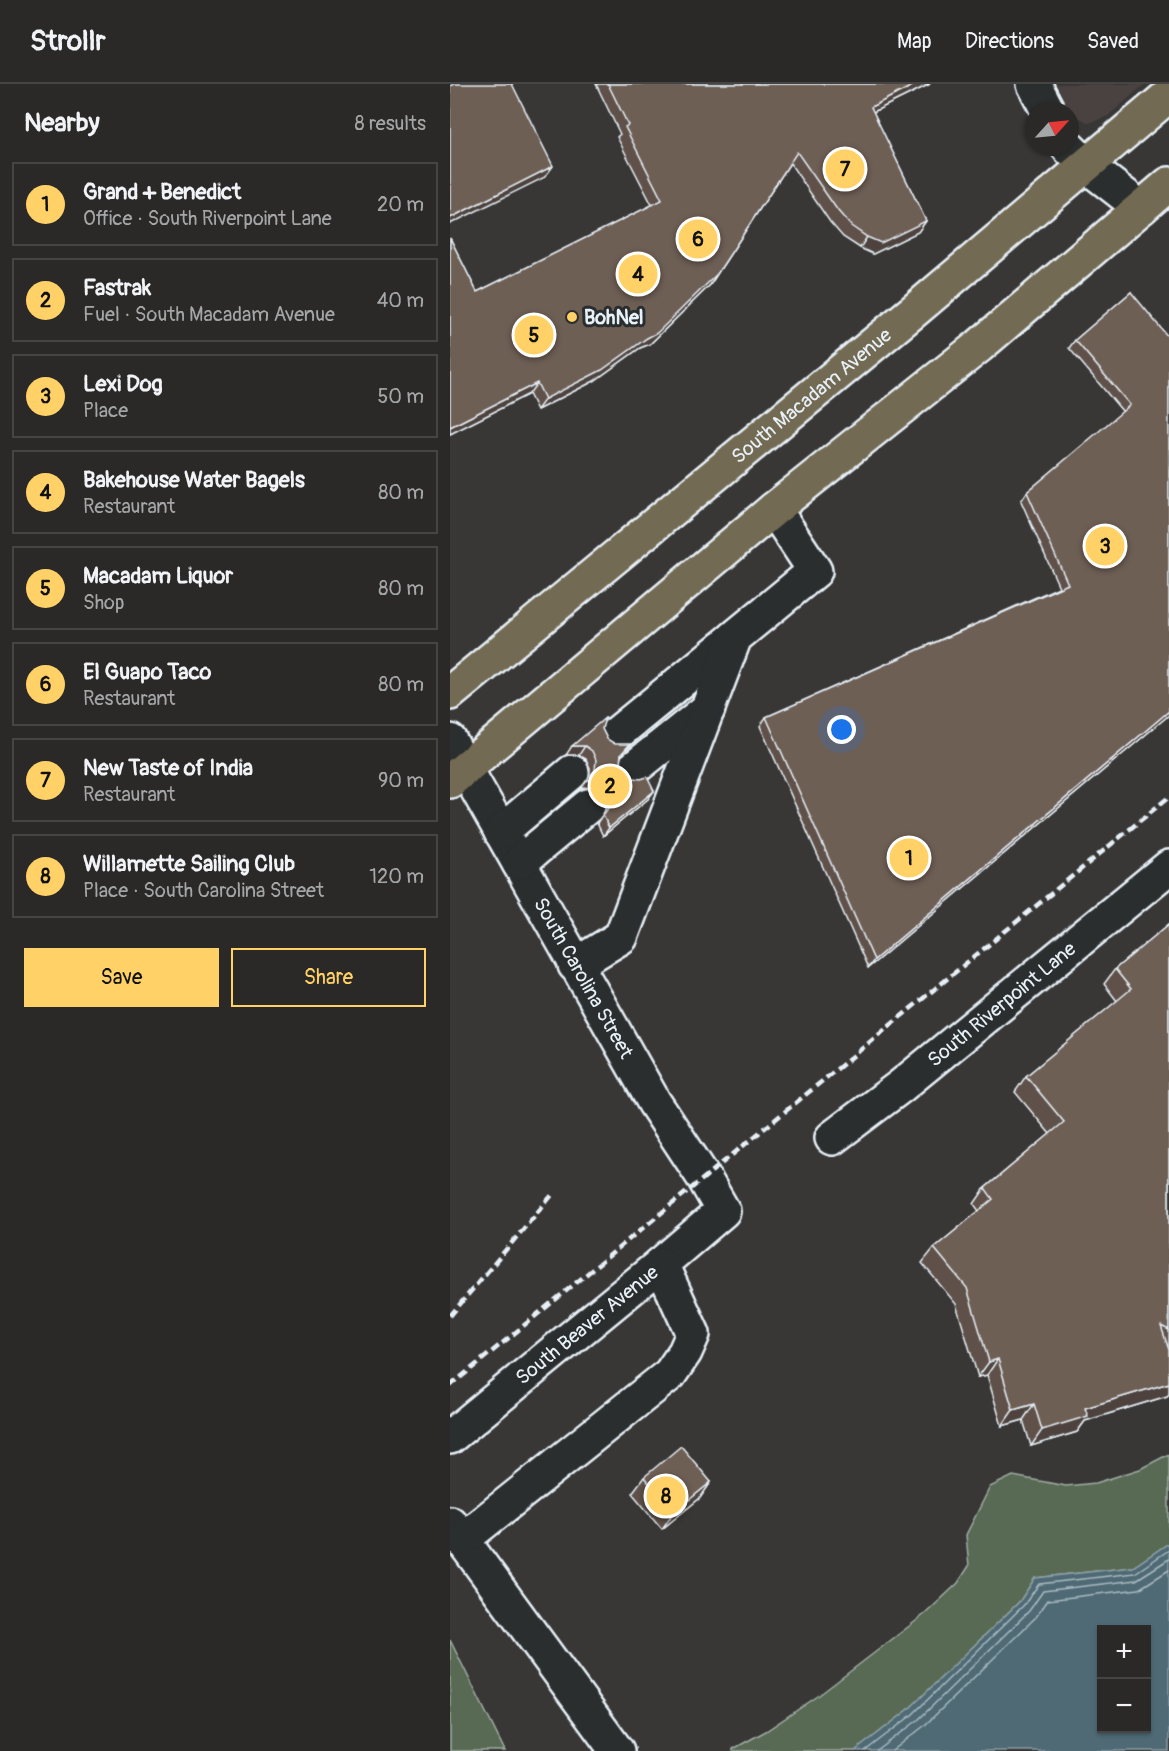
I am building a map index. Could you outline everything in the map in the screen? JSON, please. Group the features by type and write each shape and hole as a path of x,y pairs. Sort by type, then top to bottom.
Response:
{"main road":[{"name":"South Macadam Avenue","path":"450,693 1077,157 1169,94"},
{"path":"455,763 979,346 1169,184"}],"street":[{"path":"1034,84 1043,102"},
{"path":"1077,157 1141,208"},
{"path":"615,735 815,571 774,509"},
{"path":"575,965 621,937 735,637"},
{"path":"633,769 708,709"},
{"name":"South Carolina Street","path":"455,763 501,832 654,1102 723,1211"},
{"path":"501,832 572,772"},
{"path":"519,863 588,806"},
{"name":"South Riverpoint Lane","path":"832,1138 901,1086 1169,867"},
{"name":"South Beaver Avenue","path":"450,1437 723,1211"},
{"path":"617,1751 457,1531 670,1374 685,1352 693,1334 661,1264"}],"shaded area":[{"path":"1057,84 1145,84 1108,116 1089,123 1079,118 1079,102 1065,102"}],"green space":[{"path":"1169,1454 1169,1543 1133,1567 1035,1578 1020,1601 908,1710 855,1751 733,1751 818,1696 925,1614 958,1583 969,1566 966,1535 990,1487 1013,1476 1066,1486 1096,1483 1140,1469"},
{"path":"450,1640 505,1751 450,1751"}],"water":[{"path":"1169,1543 1169,1751 855,1751 908,1710 1020,1601 1035,1578 1133,1567"}],"building":[{"path":"454,84 512,84 553,166 450,218 450,86"},
{"path":"608,84 916,84 871,107 926,221 881,243 867,237 851,226 838,211 797,152 717,274 657,333 602,370 545,399 537,383 450,427 450,238 477,292 662,200 625,127 628,125"},
{"path":"1131,292 1169,338 1169,711 874,960 766,717 1068,584 1027,492 1130,405 1075,340"},
{"path":"605,718 602,729 607,739 615,744 630,744 621,754 620,763 624,772 633,778 647,777 654,791 609,828 603,815 611,805 612,794 609,786 601,780 586,781 595,770 596,760 592,751 585,746 572,746"},
{"path":"1169,924 1169,1330 1161,1326 1169,1350 1169,1383 1085,1408 1088,1416 1042,1430 1034,1404 1013,1410 998,1359 989,1362 967,1288 934,1248 993,1199 985,1188 1064,1122 1026,1076 1131,989 1115,969"},
{"path":"681,1446 711,1482 673,1513 644,1477"}],"railway":[{"path":"450,1386 1169,797"},
{"path":"450,1316 552,1195"}],"place":[{"name":"New Taste of India","path":"845,169"},
{"name":"El Guapo Taco","path":"698,239"},
{"name":"Bakehouse Water Bagels","path":"638,274"},
{"name":"BohNel","path":"572,317"},
{"name":"Macadam Liquor","path":"534,335"},
{"name":"Lexi Dog","path":"1105,546"},
{"name":"Fastrak","path":"610,786"},
{"name":"Grand + Benedict","path":"909,858"},
{"name":"Willamette Sailing Club","path":"666,1496"}]}
